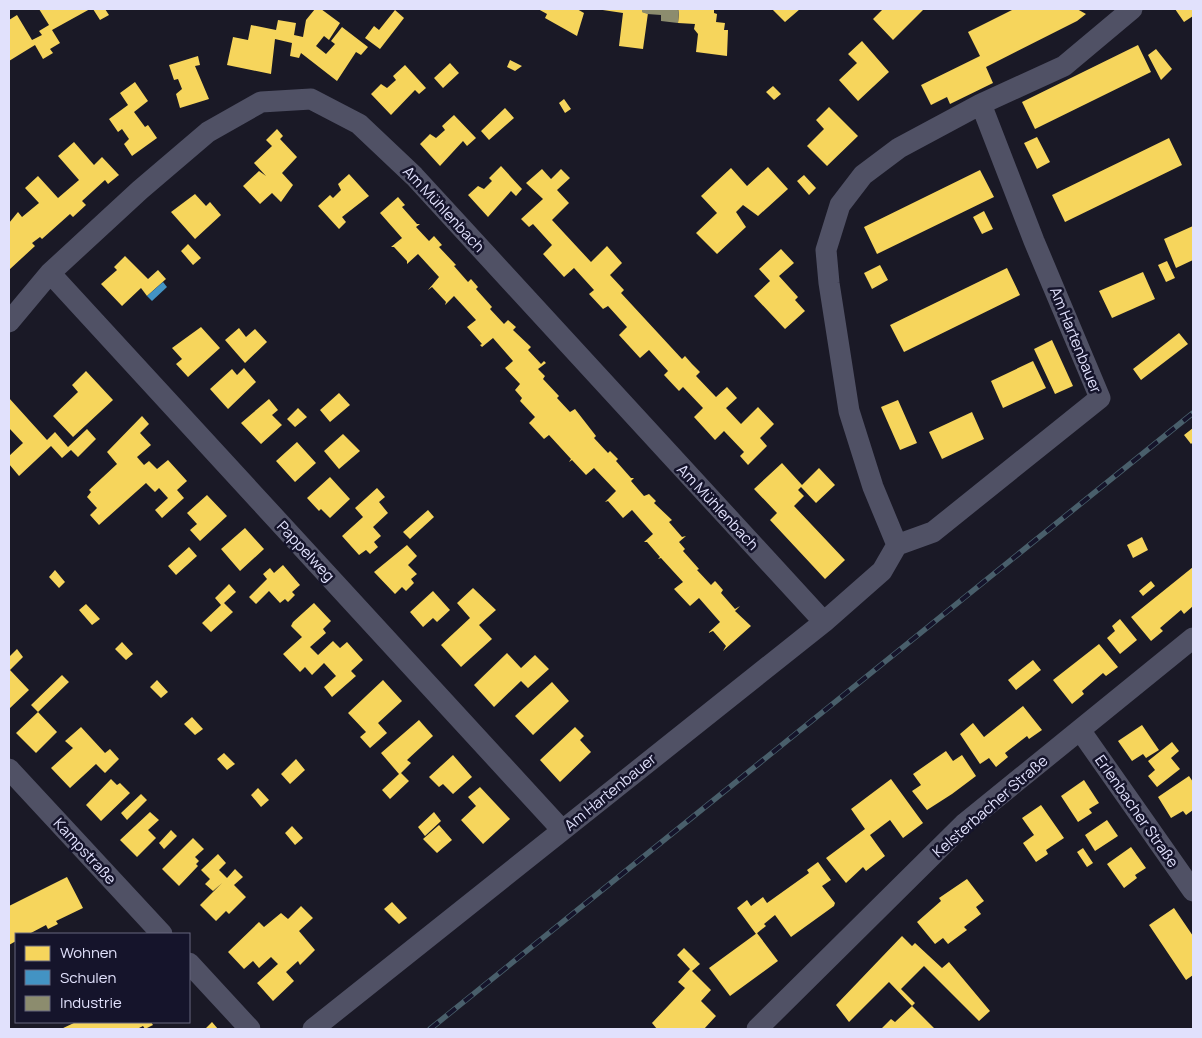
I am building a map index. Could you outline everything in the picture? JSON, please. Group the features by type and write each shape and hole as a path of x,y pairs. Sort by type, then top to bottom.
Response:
{"street":[{"path":"897,545 873,487 849,411 829,283 826,250 840,205 863,175 913,139 981,104 1064,66 1128,13"},
{"name":"Am Mühlenbach","path":"9,322 50,273 140,190 208,132 261,102 311,99 359,124 414,176 824,622"},
{"name":"Am Hartenbauer","path":"313,1029 824,622 882,571 897,545 934,532 1100,398 1034,241 981,104"},
{"name":"Pappelweg","path":"50,273 562,830"},
{"name":"Kelsterbacher Straße","path":"756,1029 964,824 1193,638"},
{"name":"Erlenbacher Straße","path":"1080,730 1193,891"},
{"name":"Kampstraße","path":"9,769 161,933"},
{"path":"190,964 250,1029"}],"building: Wohnen":[{"path":"39,9 90,9 52,30 60,43 50,49 53,53 43,59 35,45 9,61 9,20 17,15 32,40 42,35 39,31 49,25"},
{"path":"93,9 105,9 109,15 100,20"},
{"path":"315,9 321,9 340,23 329,40 324,36 316,46 326,54 335,44 331,41 342,27 368,47 361,55 356,52 337,81 301,53 299,58 290,56 292,43 275,39 271,74 227,65 233,37 248,40 251,25 276,30 278,20 296,23 294,35 303,37 306,20"},
{"path":"538,9 577,9 584,13 577,36 545,18 547,14"},
{"path":"596,9 642,9 642,12 648,13 643,49 619,46 623,13"},
{"path":"676,9 714,9 714,13 717,14 716,22 725,23 724,30 728,30 727,56 696,52 698,34 694,29 695,24 678,23 679,11"},
{"path":"772,9 800,9 785,22"},
{"path":"883,9 924,9 893,40 873,19"},
{"path":"1014,9 1077,9 1086,14 1077,21 986,67 993,83 950,104 947,97 931,105 921,85 980,56 968,32"},
{"path":"1175,9 1193,9 1193,16 1184,22"},
{"path":"395,10 404,18 380,49 365,38 374,26 379,30"},
{"path":"862,41 889,72 858,101 839,80 857,63 848,54"},
{"path":"1138,45 1151,72 1035,129 1022,102"},
{"path":"1156,49 1172,69 1161,80 1148,55"},
{"path":"198,56 200,65 195,66 209,99 180,108 176,94 182,89 178,79 174,80 169,65"},
{"path":"510,60 522,66 515,71 507,67"},
{"path":"450,63 459,73 443,88 434,78"},
{"path":"405,65 426,88 419,94 415,90 391,115 371,94 381,84 387,88 396,80 393,76"},
{"path":"135,82 148,101 134,112 145,127 148,125 157,138 132,156 124,144 129,139 122,129 118,132 109,119 128,105 120,93"},
{"path":"773,86 781,94 774,100 766,92"},
{"path":"564,99 571,109 565,113 559,103"},
{"path":"829,107 858,136 827,166 807,146 824,129 816,120"},
{"path":"505,108 514,118 489,140 481,131"},
{"path":"454,115 476,138 467,146 463,141 440,166 420,144 430,134 436,138 445,130 442,126"},
{"path":"277,129 283,136 280,139 297,157 282,173 293,185 281,202 272,193 260,204 243,186 259,171 266,176 254,163 272,146 266,140"},
{"path":"1037,137 1050,162 1037,169 1024,143"},
{"path":"1169,138 1182,165 1065,222 1052,195"},
{"path":"74,142 94,165 102,157 119,175 108,184 105,180 82,201 86,205 73,217 70,214 42,239 40,237 32,243 35,246 9,270 9,223 18,212 22,217 39,203 25,188 38,176 58,198 79,180 58,156"},
{"path":"501,166 522,189 516,196 511,191 488,217 468,195 478,186 484,189 492,181 489,178"},
{"path":"768,167 788,189 758,216 743,205 736,212 746,227 717,254 696,233 717,213 701,196 731,168 747,186"},
{"path":"542,169 551,179 561,169 570,178 557,190 569,203 552,220 591,262 607,246 622,263 610,275 624,290 621,293 682,359 685,356 700,372 696,376 716,397 727,387 737,398 726,408 741,424 758,407 774,424 760,438 767,446 748,465 740,456 744,452 724,431 715,440 694,417 703,408 683,387 679,391 664,375 668,371 649,350 640,358 619,335 627,327 608,306 603,309 589,294 594,290 574,268 564,277 543,254 552,245 533,224 529,227 521,219 543,199 526,183"},
{"path":"980,170 994,197 877,254 864,227"},
{"path":"349,174 369,196 342,217 346,222 339,229 318,206 330,195 333,198 341,190 338,184"},
{"path":"804,175 816,188 809,195 797,181"},
{"path":"195,194 206,206 210,202 221,215 195,239 171,212"},
{"path":"398,197 405,205 402,207 417,224 420,224 416,227 429,241 434,236 442,245 439,247 456,265 454,266 468,282 471,279 478,287 476,289 492,307 490,309 504,324 508,320 516,327 513,330 531,347 528,350 541,364 544,361 546,363 538,369 545,376 543,379 559,396 557,398 570,412 575,409 596,436 594,438 608,453 610,451 618,459 616,461 631,478 634,478 631,481 644,496 649,494 656,501 654,503 672,520 669,522 682,537 686,536 679,542 685,549 683,551 699,569 697,570 711,585 716,582 723,590 721,593 735,609 740,606 735,611 751,626 723,651 726,646 713,631 708,633 720,622 699,598 690,606 674,589 683,582 661,558 658,559 660,557 647,542 644,542 653,534 632,510 623,518 608,501 605,502 616,491 594,468 586,475 572,460 569,462 571,459 549,435 544,439 529,423 535,417 520,401 522,398 515,390 520,384 505,368 513,361 493,338 482,347 480,345 482,344 467,327 476,320 454,296 445,305 446,302 432,287 428,290 439,277 418,254 407,264 407,261 394,247 391,247 402,238 380,213"},
{"path":"984,211 993,229 982,234 973,217"},
{"path":"1193,226 1193,260 1176,268 1164,239"},
{"path":"188,244 201,258 193,265 181,251"},
{"path":"781,249 794,263 779,276 798,297 795,300 805,311 785,329 754,296 770,281 759,269"},
{"path":"125,256 148,279 158,270 166,279 147,296 141,288 122,306 101,284 117,270 114,267"},
{"path":"1167,261 1175,278 1166,282 1158,265"},
{"path":"880,265 888,280 872,289 864,273"},
{"path":"1007,268 1020,295 904,352 890,325"},
{"path":"1143,272 1155,299 1112,318 1099,291"},
{"path":"201,327 220,348 188,377 176,364 182,359 172,348"},
{"path":"239,328 246,337 255,329 267,342 245,363 225,340"},
{"path":"1179,333 1188,344 1141,380 1133,369"},
{"path":"1052,340 1073,386 1055,394 1034,349"},
{"path":"1033,361 1046,388 1003,408 991,381"},
{"path":"244,368 256,382 228,409 210,389 232,369 237,375"},
{"path":"86,371 113,400 73,437 53,416 78,392 72,385"},
{"path":"339,393 350,405 330,422 320,410"},
{"path":"9,398 47,440 55,432 68,447 87,429 96,439 78,457 71,450 62,458 51,446 19,476 9,464 9,456 23,443 9,428"},
{"path":"269,399 278,410 272,415 282,425 261,444 241,423"},
{"path":"898,400 917,443 900,450 881,407"},
{"path":"298,408 307,417 295,427 287,419"},
{"path":"972,412 984,439 942,459 929,432"},
{"path":"142,416 149,424 140,433 151,445 137,457 144,465 149,461 157,469 168,460 187,481 177,490 184,498 162,518 155,510 168,498 159,488 155,492 146,483 99,525 90,515 97,508 87,497 91,492 89,490 117,464 107,452"},
{"path":"1193,428 1193,442 1191,444 1184,435"},
{"path":"343,434 360,451 339,469 324,451"},
{"path":"297,442 316,463 295,482 276,461"},
{"path":"782,463 802,485 819,468 835,485 816,503 801,487 798,490 804,496 794,506 845,560 825,579 770,520 777,513 754,489"},
{"path":"330,477 350,499 330,518 321,509 319,511 307,498"},
{"path":"377,488 385,497 379,502 388,513 373,527 381,536 374,542 378,547 370,554 366,550 359,555 342,536 363,517 355,508"},
{"path":"207,495 227,516 200,541 190,530 197,524 187,513"},
{"path":"428,510 434,517 410,539 403,532"},
{"path":"245,528 264,549 240,571 221,549"},
{"path":"1142,537 1148,550 1133,558 1127,545"},
{"path":"407,545 417,556 408,565 417,574 411,579 414,583 406,591 402,587 395,594 374,572"},
{"path":"189,547 197,556 176,575 168,566"},
{"path":"283,565 300,585 292,592 295,595 288,602 285,599 280,603 269,591 256,604 249,597 267,579 263,574 270,568 274,573"},
{"path":"1193,567 1193,606 1184,614 1181,610 1160,628 1163,631 1151,641 1131,617"},
{"path":"55,570 65,582 59,588 49,577"},
{"path":"1151,581 1155,586 1143,596 1139,591"},
{"path":"229,584 236,592 224,603 233,612 211,632 202,623 221,605 215,598"},
{"path":"473,588 496,610 479,625 492,639 461,667 441,645 470,618 457,603"},
{"path":"433,591 450,610 437,622 433,618 423,627 410,612"},
{"path":"314,603 331,621 323,629 326,633 310,647 318,655 333,641 340,648 347,642 363,660 351,671 356,676 332,697 324,687 336,676 324,663 312,675 305,667 300,672 283,654 302,637 291,626 293,622"},
{"path":"86,604 100,619 92,625 79,610"},
{"path":"1120,619 1137,640 1120,654 1107,638 1115,631 1112,626"},
{"path":"122,642 133,654 126,660 115,649"},
{"path":"1099,644 1118,667 1106,676 1103,673 1082,691 1084,694 1072,704 1053,680"},
{"path":"17,649 23,657 10,670 29,690 9,709 9,657"},
{"path":"507,653 521,668 535,655 549,669 528,688 521,681 494,707 474,685"},
{"path":"1033,660 1041,670 1016,690 1008,680"},
{"path":"62,675 69,682 38,712 31,705"},
{"path":"157,680 168,692 161,698 150,687"},
{"path":"383,680 402,701 378,723 387,733 370,748 360,737 366,732 348,713"},
{"path":"552,682 569,701 533,735 515,716"},
{"path":"1023,706 1042,730 1029,739 1027,736 1005,753 1008,757 996,767 989,758 980,764 960,734 973,723 984,737"},
{"path":"38,712 57,732 36,753 16,733"},
{"path":"192,717 203,729 195,735 184,724"},
{"path":"419,720 433,736 407,760 411,763 401,773 409,781 390,799 382,790 399,774 381,753"},
{"path":"1142,725 1159,750 1146,758 1143,754 1132,761 1118,741"},
{"path":"81,727 105,753 110,749 119,759 105,773 96,764 70,788 51,768 73,748 65,741"},
{"path":"575,727 584,736 580,740 591,752 560,782 540,760"},
{"path":"1172,742 1179,751 1171,758 1180,769 1157,787 1148,776 1155,770 1148,761"},
{"path":"946,751 953,761 962,755 976,776 927,810 912,791 921,785 913,774"},
{"path":"224,753 235,764 227,770 217,759"},
{"path":"453,755 472,777 453,794 443,784 439,787 429,777"},
{"path":"296,759 305,770 290,784 281,774"},
{"path":"1189,776 1193,782 1193,810 1186,815 1183,811 1171,818 1158,797"},
{"path":"111,779 117,785 120,783 130,793 101,821 86,805"},
{"path":"891,779 923,823 903,838 890,820 870,835 885,856 866,871 863,867 846,883 826,858 865,829 851,809"},
{"path":"1084,780 1099,803 1089,809 1092,813 1078,822 1061,796"},
{"path":"480,787 510,819 483,844 461,820 476,806 468,797"},
{"path":"258,788 269,800 261,807 251,795"},
{"path":"141,794 147,800 127,820 121,813"},
{"path":"1041,805 1064,838 1046,850 1048,854 1036,862 1023,843 1034,835 1022,818"},
{"path":"150,812 159,820 148,830 156,838 137,857 120,840"},
{"path":"434,812 441,821 425,836 418,827"},
{"path":"1107,820 1118,836 1095,851 1085,835"},
{"path":"439,825 452,840 437,853 423,839"},
{"path":"292,826 303,838 295,845 285,833"},
{"path":"171,830 177,836 164,849 159,843"},
{"path":"193,838 204,849 195,857 199,861 196,864 198,866 179,886 162,869"},
{"path":"1131,847 1146,868 1135,875 1137,878 1124,888 1107,864"},
{"path":"1083,848 1093,863 1087,867 1077,852"},
{"path":"218,854 226,863 219,870 227,878 235,869 243,877 234,885 246,897 229,914 226,911 216,921 200,905 222,883 213,891 205,884 210,879 201,870"},
{"path":"818,862 831,880 822,886 835,903 834,906 791,937 775,915 756,934 737,908 747,900 751,906 763,897 767,903 809,873 807,870"},
{"path":"67,877 83,908 56,921 58,924 48,929 46,925 31,933 15,933 15,942 9,945 9,906"},
{"path":"967,879 984,901 976,907 981,914 964,927 967,930 948,944 943,938 935,944 917,922 941,901 939,898"},
{"path":"392,902 407,918 399,924 384,909"},
{"path":"301,906 313,918 299,931 315,950 300,965 298,961 286,972 294,981 273,1001 257,983 278,964 271,957 259,968 253,961 244,969 228,952 259,922 264,927 281,913 288,919"},
{"path":"1174,908 1193,936 1193,975 1186,980 1149,925"},
{"path":"757,933 778,961 730,996 709,968"},
{"path":"902,936 912,946 915,943 942,968 949,962 990,1011 979,1021 924,966 901,989 915,1003 912,1006 889,982 849,1022 836,1005"},
{"path":"684,948 700,964 692,971 711,990 701,1001 716,1016 704,1029 657,1029 652,1023 685,988 678,982 690,969 677,955"},
{"path":"912,1006 935,1029 881,1029 891,1019 895,1022"},
{"path":"212,1022 218,1029 205,1029"},
{"path":"74,1023 152,1023 153,1025 145,1029 143,1026 137,1029 61,1029"}],"building: Schulen":[{"path":"163,282 167,287 152,301 147,296"}],"building: Industrie":[{"path":"642,9 676,9 679,11 678,23 661,21 661,15 647,14 642,12"}],"railway":[{"path":"430,1029 1193,413"}]}
